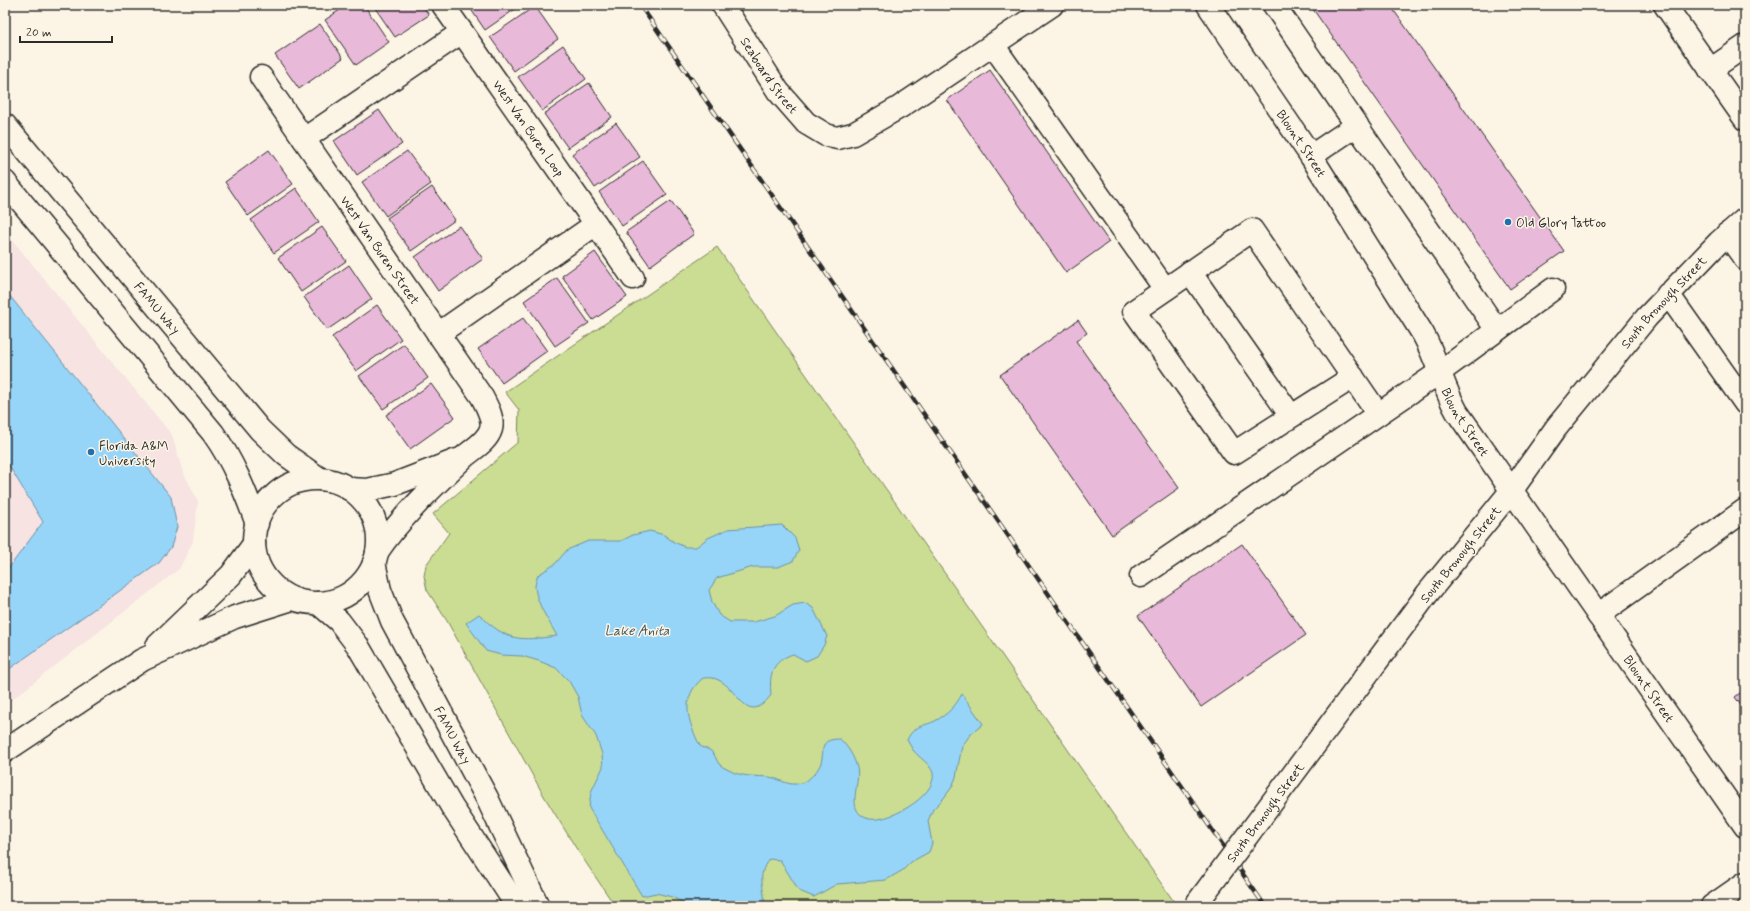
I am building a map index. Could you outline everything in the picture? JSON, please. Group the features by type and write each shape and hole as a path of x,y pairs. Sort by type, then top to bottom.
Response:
{"street":[{"name":"West Van Buren Loop","path":"443,5 633,278"},
{"name":"Seaboard Street","path":"723,5 778,91 806,123 826,136 837,138 853,134 900,107 993,45"},
{"path":"1052,5 993,45 1165,289"},
{"name":"Blount Street","path":"1208,5 1311,156 1423,334 1436,359 1450,398 1457,412 1745,826"},
{"path":"1274,5 1498,330"},
{"path":"1665,5 1745,119"},
{"path":"304,139 462,32"},
{"path":"1710,70 1745,46"},
{"name":"West Van Buren Street","path":"261,77 482,397 490,413 492,427 486,438 465,456"},
{"name":"FAMU Way","path":"5,124 260,430 286,455 320,479 349,489 367,506 372,517 378,540 376,557 380,590 392,621 487,798 538,906"},
{"path":"1311,156 1356,125"},
{"path":"5,182 213,433 225,450 235,468 255,534 256,558 262,571 280,592 292,599 318,603 342,598 353,591 362,583 369,573 376,557 400,522 465,456"},
{"name":"South Bronough Street","path":"1195,906 1427,594 1512,490 1556,428 1647,317 1728,234 1745,219"},
{"path":"438,334 596,224"},
{"path":"1353,377 1234,453 1134,311 1252,230 1353,377 1378,414"},
{"path":"1728,234 1745,259"},
{"path":"1190,272 1291,416"},
{"path":"1141,576 1440,372 1553,289"},
{"path":"1668,294 1745,403"},
{"path":"349,489 367,490 395,484 465,456"},
{"name":"FAMU Way","path":"142,660 231,575 255,534 262,511 270,500 281,490 299,482 320,479"},
{"path":"1598,615 1745,510"},
{"path":"5,751 142,660 228,620 257,609 292,599"},
{"path":"318,603 338,620 358,646 452,807 517,906"},
{"path":"1712,906 1745,884"}],"shaded area":[{"name":"Florida A&M University","path":"5,231 172,435 182,470 198,501 193,541 179,569 5,705"}],"green space":[{"path":"717,247 1177,906 615,906 576,848 544,796 447,621 427,590 424,576 426,565 449,533 433,514 518,442 519,410 505,392"}],"water":[{"name":"Florida A&M University","path":"5,290 171,497 177,527 171,547 159,563 5,672 5,573 43,522 5,459"},
{"name":"Lake Anita","path":"782,525 795,538 799,550 793,561 778,567 753,567 717,578 709,590 712,602 719,615 730,622 754,622 775,616 793,605 805,603 813,608 827,636 824,645 817,656 806,661 793,654 780,660 773,669 771,695 762,704 755,708 748,707 724,683 714,678 703,678 695,686 688,702 689,719 700,746 710,750 721,765 735,773 748,776 769,777 796,784 808,780 817,770 821,763 825,743 833,739 840,739 846,745 857,768 858,774 855,796 856,809 866,818 874,819 885,818 908,807 927,791 932,782 932,769 918,756 907,740 912,732 919,727 944,716 957,703 962,694 983,724 970,735 962,746 956,777 952,787 933,809 928,821 932,843 929,852 911,862 903,870 886,880 837,884 814,897 799,891 780,860 769,859 762,877 764,906 690,906 672,897 656,893 642,896 589,808 591,792 603,767 602,754 596,736 582,715 578,697 569,681 556,668 539,661 522,656 501,655 486,651 466,623 479,614 506,635 523,639 557,636 538,600 535,584 538,575 555,564 567,550 588,541 621,541 633,535 650,531 664,535 685,547 696,547 708,538 728,529"}],"building":[{"path":"347,5 364,5 389,42 356,65 325,20"},
{"path":"373,5 422,5 429,15 395,37"},
{"path":"468,5 521,5 485,30"},
{"path":"1310,5 1390,5 1564,251 1510,289"},
{"path":"535,6 558,39 514,71 490,37"},
{"path":"320,24 343,58 299,89 275,55"},
{"path":"563,45 586,79 542,111 518,77"},
{"path":"990,70 1109,242 1066,273 947,100"},
{"path":"589,83 612,117 568,148 544,114"},
{"path":"379,110 402,144 357,175 334,141"},
{"path":"616,123 640,157 595,188 572,154"},
{"path":"269,150 293,184 248,216 225,182"},
{"path":"407,151 431,184 386,216 362,182"},
{"path":"643,161 667,195 622,226 599,192"},
{"path":"432,187 455,220 411,251 387,218"},
{"path":"296,188 319,222 274,253 251,220"},
{"path":"671,201 694,234 650,266 626,232"},
{"path":"459,226 483,259 438,291 415,257"},
{"path":"322,227 346,261 301,292 278,258"},
{"path":"595,252 627,297 593,320 562,276"},
{"path":"349,265 372,299 327,330 304,297"},
{"path":"557,278 589,323 555,346 524,301"},
{"path":"377,305 401,339 356,371 332,337"},
{"path":"523,318 547,351 502,383 478,349"},
{"path":"1078,320 1087,333 1076,341 1179,488 1112,535 1000,375"},
{"path":"404,344 428,378 383,409 359,376"},
{"path":"431,384 455,417 410,449 386,415"},
{"path":"1242,544 1306,635 1201,707 1138,616"},
{"path":"1745,689 1745,711 1735,697"}],"railway":[{"path":"640,5 1265,906"}],"place":[{"name":"Old Glory Tattoo","path":"1508,222"},
{"name":"Florida A&M University","path":"91,452"}]}
